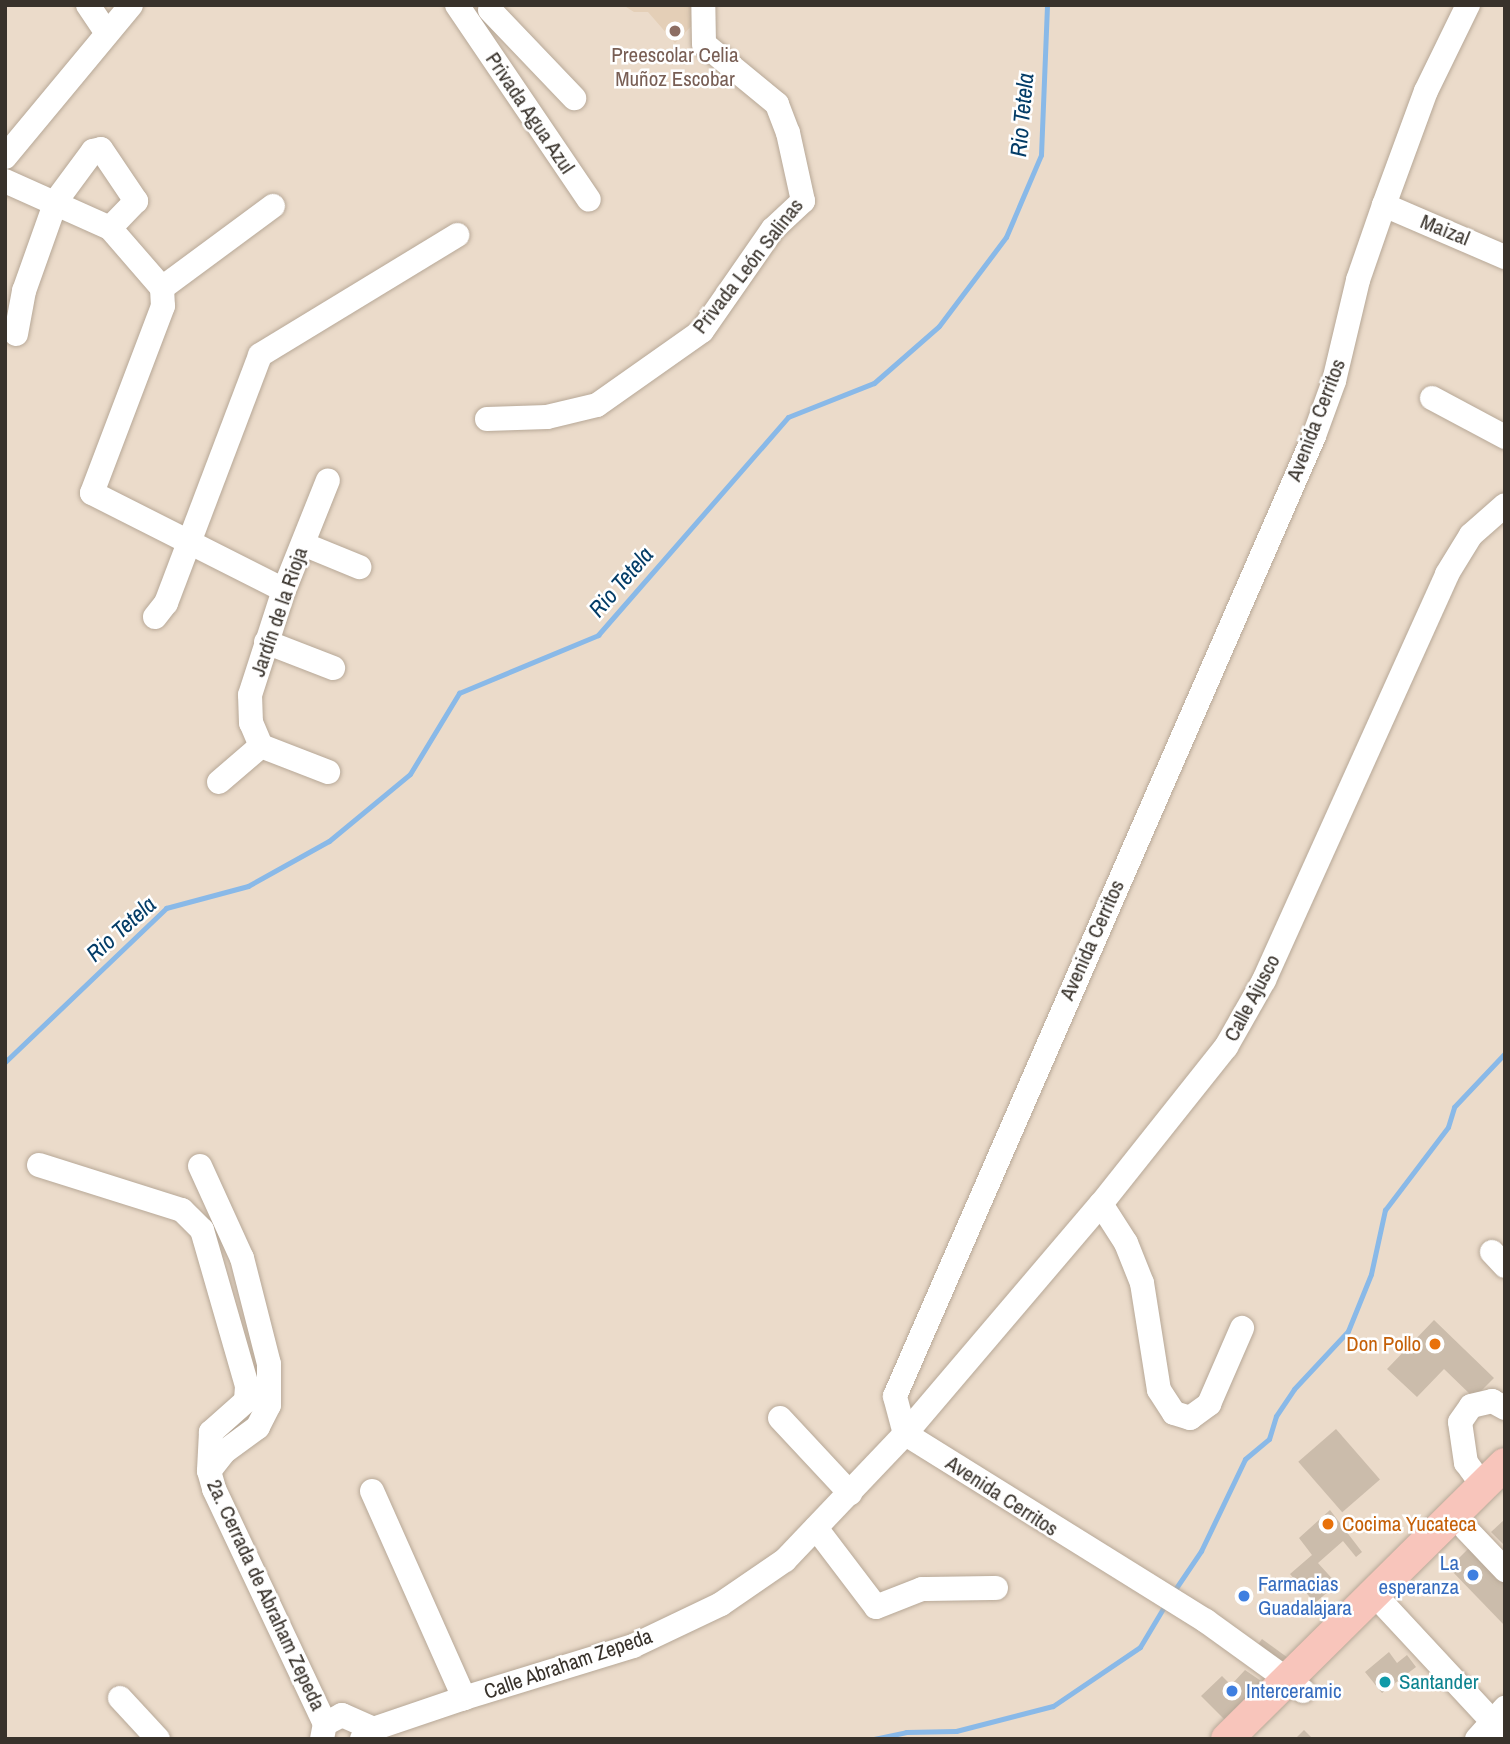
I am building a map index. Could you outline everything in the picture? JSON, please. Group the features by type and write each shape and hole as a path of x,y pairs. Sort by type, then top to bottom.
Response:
{"main road":[{"path":"1380,1600 1466,1529 1498,1480"},
{"path":"1254,1739 1296,1685 1498,1480"},
{"path":"1227,1739 1296,1685"}],"street":[{"path":"88,5 107,33"},
{"path":"5,157 131,5"},
{"name":"Privada Agua Azul","path":"457,5 589,200"},
{"name":"Privada León Salinas","path":"487,419 547,417 597,405 702,331 774,229 803,201 792,145 777,104 704,44 703,5"},
{"name":"Avenida Cerritos","path":"1296,1685 1206,1621 905,1434 897,1408 898,1382 1314,436 1334,381 1358,280 1384,205 1426,91 1468,5"},
{"path":"470,27 493,8 573,98"},
{"path":"16,334 24,291 56,201 93,151 101,149 136,201 110,228"},
{"path":"5,181 56,201 110,228 162,288 163,306 92,493 191,540 284,590"},
{"name":"Maizal","path":"1384,205 1505,257"},
{"path":"162,288 273,206"},
{"path":"155,617 166,603 260,355 457,235"},
{"path":"1433,398 1505,437"},
{"name":"Jardín de la Rioja","path":"261,746 251,723 250,695 284,590 328,480"},
{"name":"Calle Ajusco","path":"905,1434 1101,1204 1226,1047 1250,1009 1447,574 1471,535 1505,505"},
{"path":"303,544 359,567"},
{"path":"266,642 333,668"},
{"path":"219,782 261,746 328,772"},
{"path":"39,1164 182,1210 202,1230 247,1386 246,1401 211,1432 209,1471"},
{"name":"2a. Cerrada de Abraham Zepeda","path":"200,1166 242,1258 269,1364 269,1405 258,1427 224,1452 209,1471 214,1489 324,1732"},
{"path":"1101,1204 1126,1243 1142,1283 1160,1390 1174,1413 1190,1418 1209,1404 1242,1328"},
{"path":"1498,1480 1466,1463 1460,1422 1471,1406 1492,1401 1505,1408"},
{"path":"780,1418 850,1493"},
{"name":"Calle Abraham Zepeda","path":"324,1732 342,1715 368,1734 464,1698 633,1646 721,1604 785,1560 905,1434"},
{"path":"372,1491 464,1698"},
{"path":"816,1528 876,1607 922,1589 996,1588"},
{"path":"1466,1529 1505,1570"},
{"path":"1380,1600 1494,1727"},
{"path":"120,1698 158,1739"}],"shaded area":[{"name":"Preescolar Celia Muñoz Escobar","path":"623,5 704,5 705,12 675,43 648,12 634,12"}],"building":[{"name":"Don Pollo","path":"1434,1320 1494,1378 1474,1398 1444,1369 1417,1397 1387,1369"},
{"path":"1336,1429 1380,1480 1342,1512 1298,1462"},
{"path":"1330,1510 1362,1552 1356,1557 1343,1541 1318,1563 1337,1584 1315,1603 1290,1574 1312,1555 1299,1538"},
{"path":"1505,1519 1505,1546 1491,1532"},
{"path":"1470,1547 1505,1582 1505,1626 1449,1568"},
{"path":"1262,1639 1287,1657 1280,1667 1255,1649"},
{"name":"Santander","path":"1389,1652 1397,1663 1407,1655 1416,1667 1382,1693 1365,1672"},
{"name":"Interceramic","path":"1245,1670 1264,1683 1227,1722 1201,1696 1222,1676 1231,1685"},
{"path":"1304,1730 1313,1739 1295,1739"}],"waterway":[{"name":"Rio Tetela","path":"5,1062 166,908 248,886 329,841 410,774 459,693 598,635 788,417 874,383 939,326 1006,237 1041,155 1047,5"},
{"path":"1172,1594 1201,1551 1245,1459 1269,1439 1276,1416 1294,1389 1348,1331 1371,1274 1385,1210 1448,1127 1454,1107 1505,1053"},
{"path":"874,1739 906,1732 956,1731 1053,1706 1140,1647 1165,1605"}],"place":[{"name":"Preescolar Celia Muñoz Escobar","path":"675,31"},
{"name":"Don Pollo","path":"1435,1344"},
{"name":"Cocima Yucateca","path":"1328,1524"},
{"name":"La esperanza","path":"1473,1575"},
{"name":"Farmacias Guadalajara","path":"1244,1596"},
{"name":"Santander","path":"1385,1682"},
{"name":"Interceramic","path":"1232,1691"}]}
